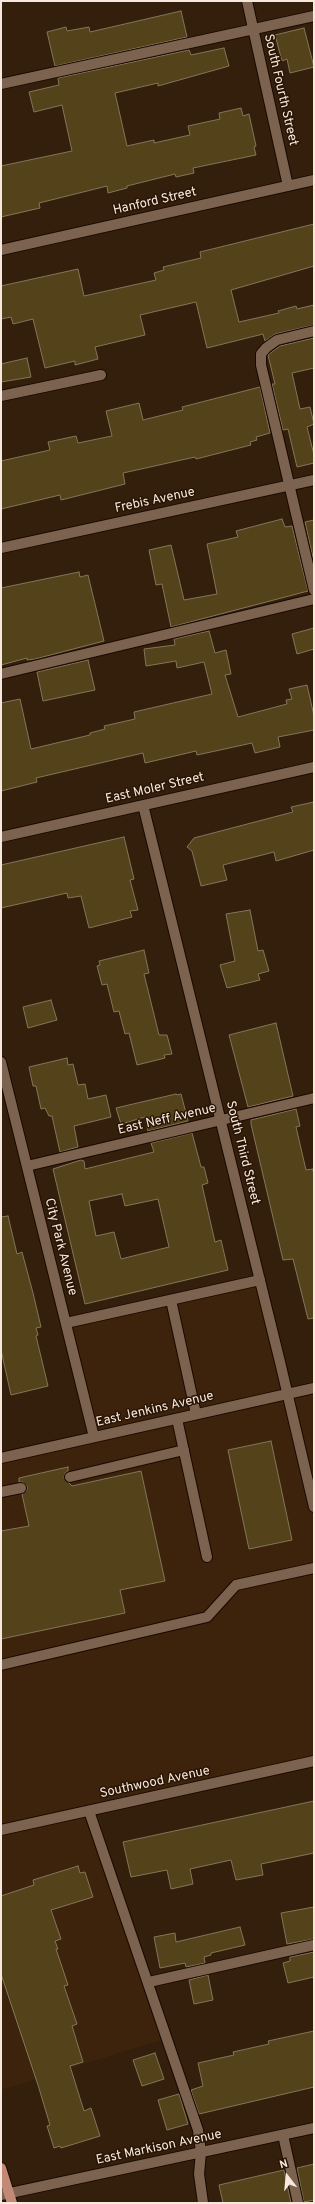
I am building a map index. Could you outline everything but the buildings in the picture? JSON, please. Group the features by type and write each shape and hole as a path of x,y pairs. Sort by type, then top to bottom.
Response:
{"main road":[{"path":"1,2168 7,2197"}],"street":[{"name":"South Fourth Street","path":"247,1 288,186"},
{"path":"1,84 314,16"},
{"name":"Hanford Street","path":"1,250 314,180"},
{"path":"314,331 277,340 266,348 261,354 261,365 314,590"},
{"path":"1,396 101,375"},
{"name":"Frebis Avenue","path":"1,548 314,480"},
{"path":"1,674 314,599"},
{"name":"East Moler Street","path":"1,837 314,767"},
{"name":"South Third Street","path":"143,805 288,1394 314,1507"},
{"name":"City Park Avenue","path":"1,1062 94,1437"},
{"name":"East Neff Avenue","path":"27,1166 314,1098"},
{"path":"66,1323 260,1280"},
{"path":"171,1300 196,1414"},
{"name":"East Jenkins Avenue","path":"1,1458 314,1388"},
{"path":"177,1419 207,1558"},
{"path":"70,1477 184,1450"},
{"path":"1,1492 21,1488"},
{"path":"1,1665 207,1617 236,1585 314,1568"},
{"name":"Southwood Avenue","path":"1,1830 314,1761"},
{"path":"89,1811 198,2130 201,2152 199,2174 203,2203"},
{"path":"148,1982 314,1945"},
{"name":"East Markison Avenue","path":"7,2197 201,2152 314,2128"},
{"path":"283,2135 298,2203"}],"shaded area":[{"path":"261,1277 288,1391 314,1386 314,1760 96,1808 167,2038 1,2090 1,1457 90,1436 62,1321"}]}
